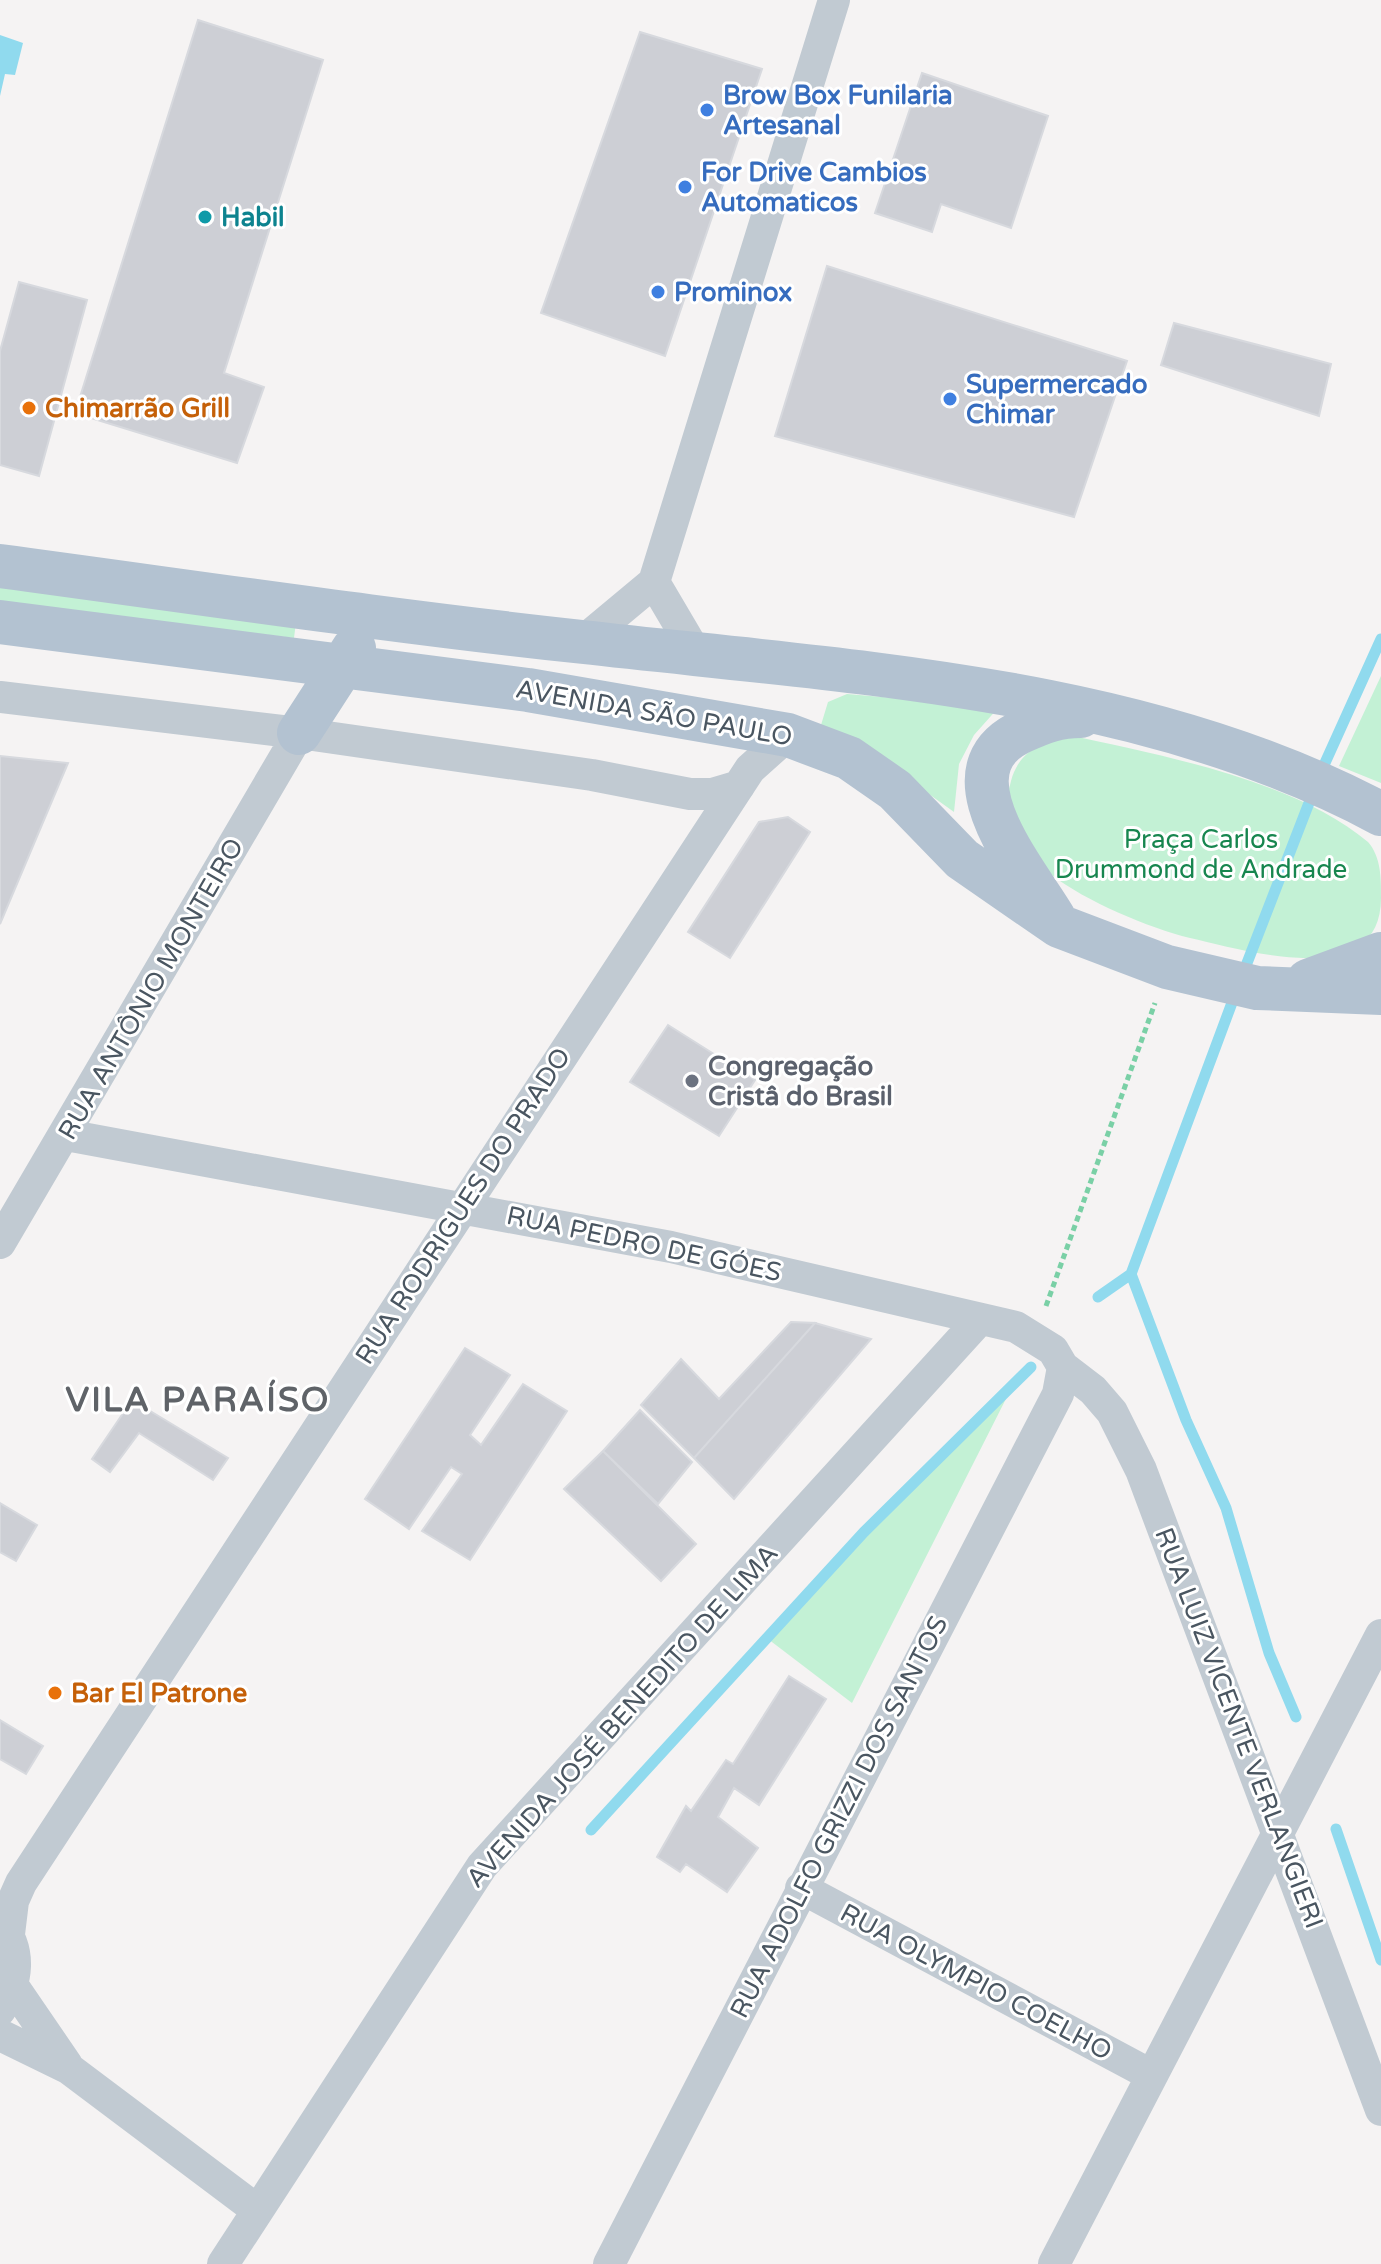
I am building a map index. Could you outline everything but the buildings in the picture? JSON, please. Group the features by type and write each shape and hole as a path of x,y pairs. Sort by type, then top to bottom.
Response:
{"main road":[{"name":"AVENIDA SÃO PAULO","path":"0,566 511,634 941,682 1111,716 1263,759 1366,806"},
{"name":"AVENIDA SÃO PAULO","path":"0,622 528,690 788,735 815,743 861,766 895,790 962,859 1059,926 1167,967 1274,988 1381,993"},
{"path":"299,733 349,652 364,641 375,639 454,649 511,634"},
{"path":"1059,926 996,824 986,797 985,771 1008,738 1057,716 1111,716"},
{"path":"1366,806 1381,833"},
{"path":"1274,988 1381,954"}],"street":[{"path":"582,642 654,582 834,0"},
{"path":"654,582 697,655"},
{"path":"0,697 299,733 592,775 690,794 712,794 739,786"},
{"name":"RUA ANTÔNIO MONTEIRO","path":"0,1243 299,733"},
{"name":"RUA RODRIGUES DO PRADO","path":"7,1998 16,1960 4,1929 21,1883 739,786 763,753 788,735"},
{"name":"RUA PEDRO DE GÓES","path":"66,1135 671,1247 1016,1327 1053,1350 1063,1367"},
{"name":"AVENIDA JOSÉ BENEDITO DE LIMA","path":"223,2264 482,1866 980,1319"},
{"name":"RUA LUIZ VICENTE VERLANGIERI","path":"1063,1367 1093,1390 1112,1412 1141,1470 1279,1830 1381,2110"},
{"name":"RUA ADOLFO GRIZZI DOS SANTOS","path":"609,2264 1058,1394 1063,1367"},
{"path":"1054,2264 1381,1635"},
{"name":"RUA OLYMPIO COELHO","path":"801,1888 1151,2075"},
{"path":"7,1998 68,2068"},
{"path":"0,2035 68,2068 257,2210"}],"path":[{"path":"1035,1337 1167,967"}],"green space":[{"path":"0,585 296,622 294,638 0,603"},
{"path":"1381,676 1381,783 1339,766"},
{"path":"847,694 999,707 974,735 959,764 954,812 852,739 821,725 828,702"},
{"name":"Praça Carlos Drummond de Andrade","path":"1068,735 1225,773 1265,786 1338,820 1368,842 1378,861 1381,898 1375,927 1359,946 1335,956 1274,956 1156,928 1099,904 1066,885 1032,854 1007,799 1015,771 1025,755 1040,745"},
{"path":"1015,1381 852,1703 768,1639"}],"water":[{"path":"0,35 23,43 15,75 5,74 0,96"}],"waterway":[{"path":"1320,774 1381,639"},
{"path":"1242,976 1314,790"},
{"path":"1236,992 1131,1274 1186,1420 1226,1508 1269,1653 1296,1717"},
{"path":"1098,1297 1131,1274"},
{"path":"591,1830 864,1532 1031,1367"},
{"path":"1336,1829 1381,1960"}],"place":[{"name":"Brow Box Funilaria Artesanal","path":"707,110"},
{"name":"For Drive Cambios Automaticos","path":"685,187"},
{"name":"Habil","path":"205,217"},
{"name":"Prominox","path":"658,292"},
{"name":"Supermercado Chimar","path":"950,399"},
{"name":"Chimarrão Grill","path":"29,408"},
{"name":"Congregação Cristâ do Brasil","path":"692,1081"},
{"name":"Bar El Patrone","path":"55,1693"}],"district":[{"name":"VILA PARAÍSO","path":"198,1400"}]}
